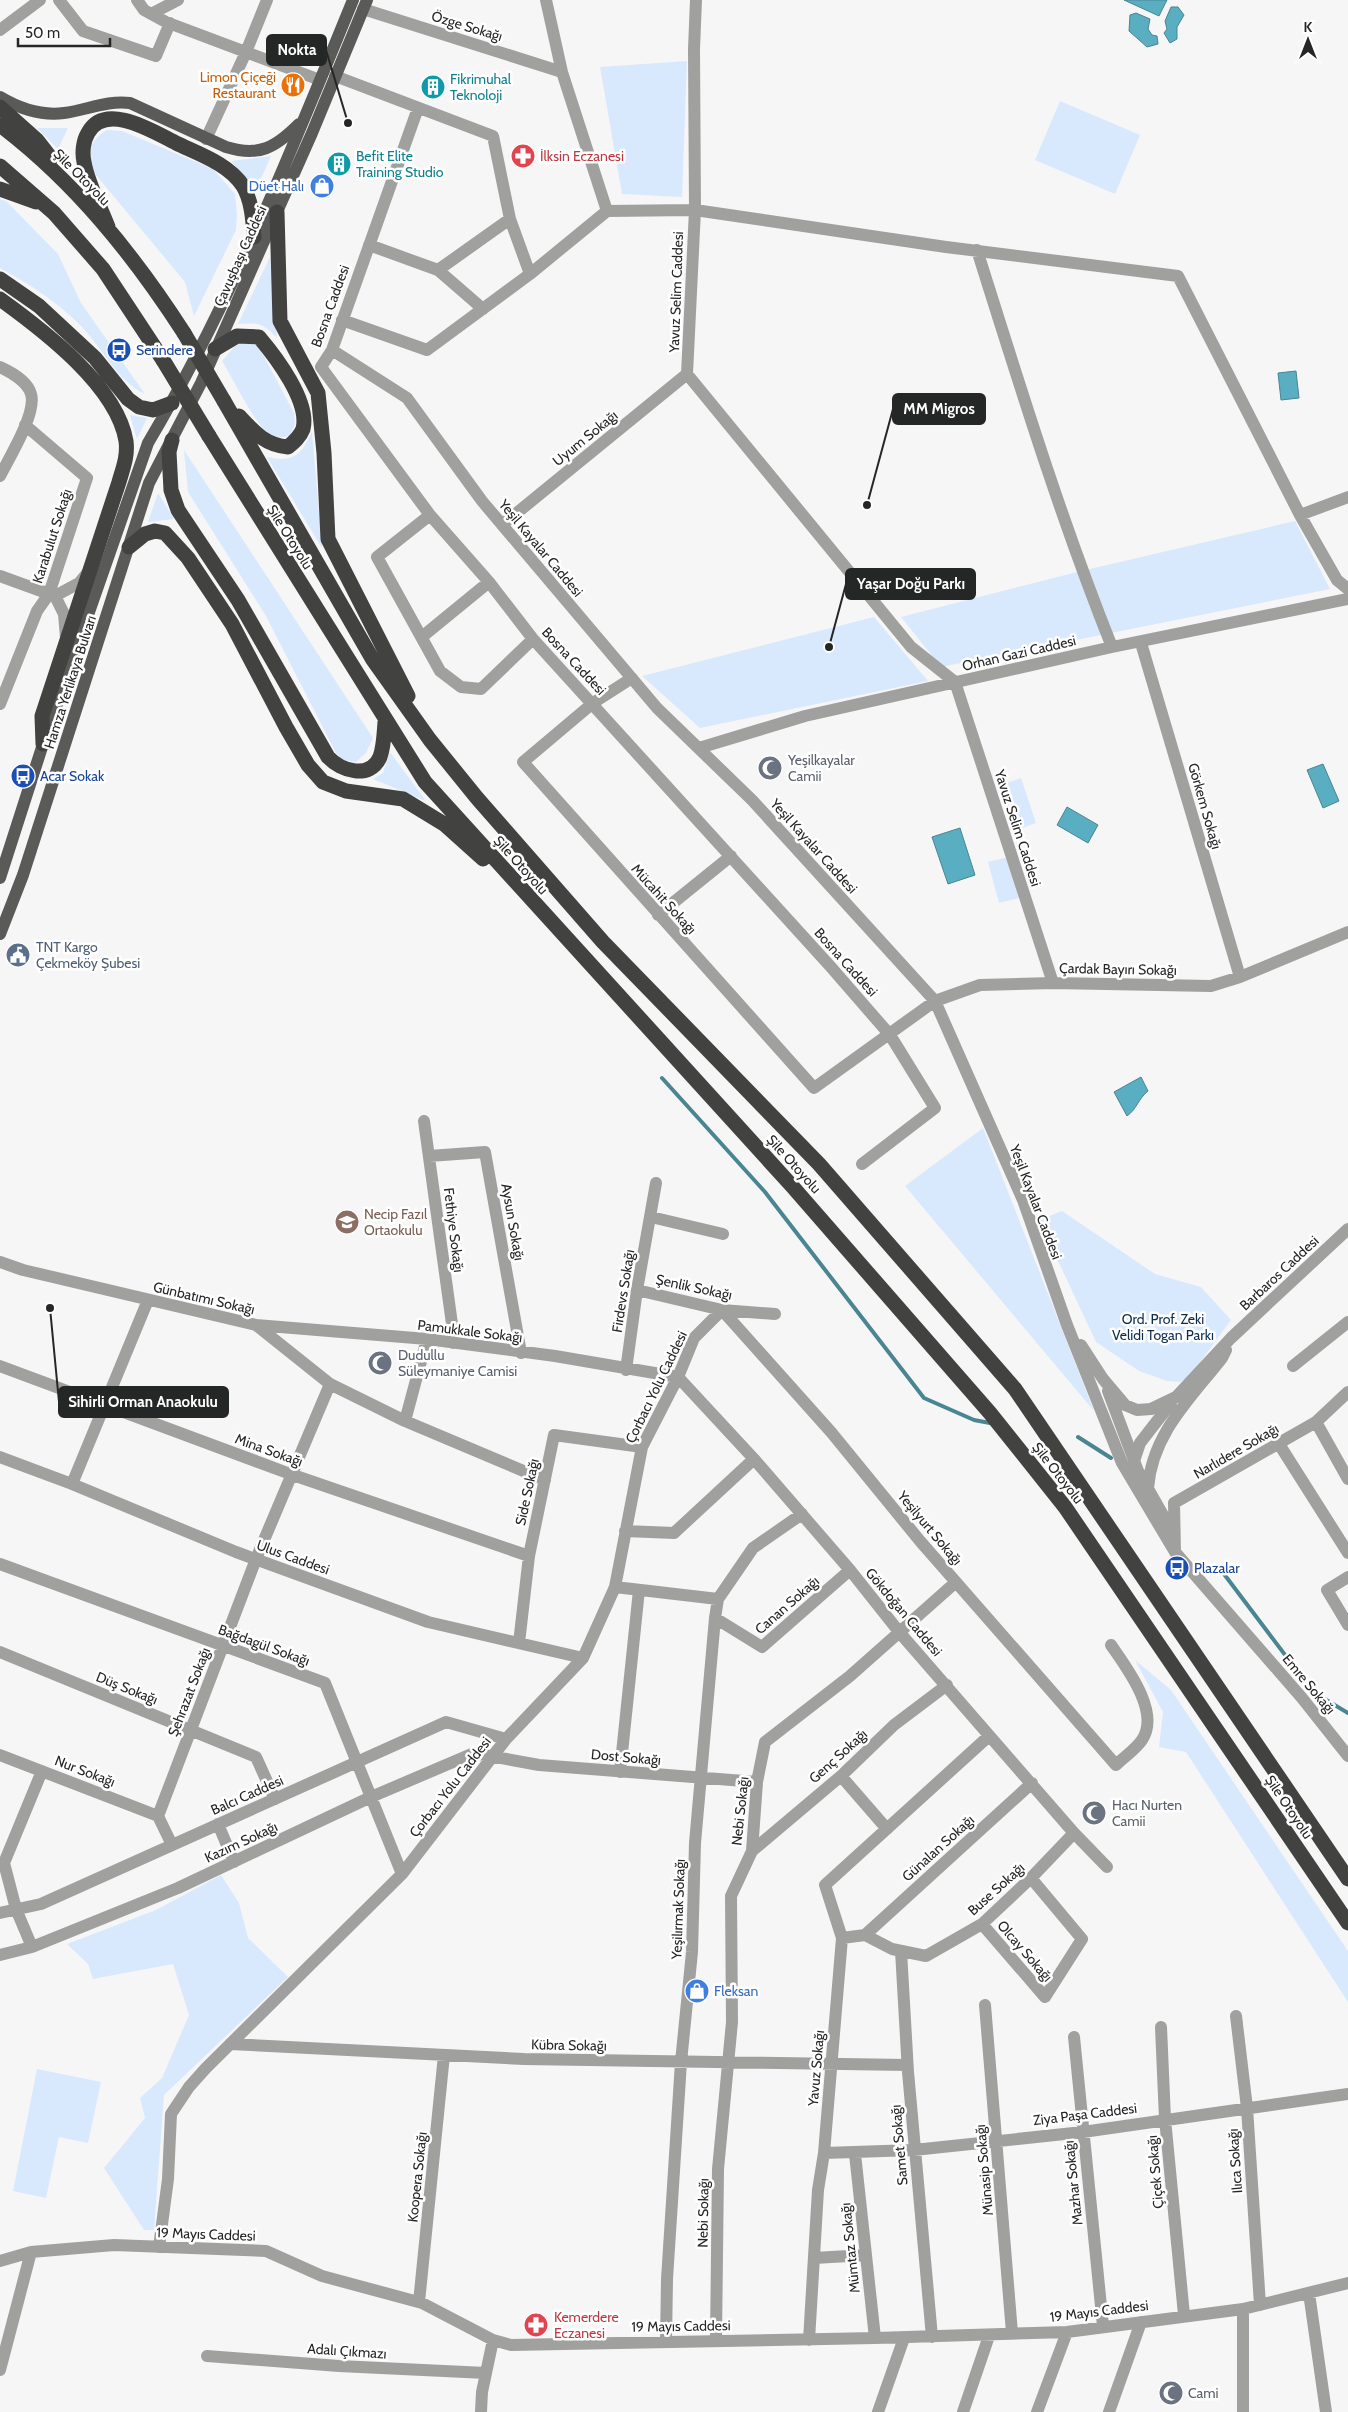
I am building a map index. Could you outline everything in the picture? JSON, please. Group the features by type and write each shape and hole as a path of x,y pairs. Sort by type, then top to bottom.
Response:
{"highway":[{"path":"0,108 37,140 70,186"},
{"path":"108,227 87,173 83,152 85,140 96,123 106,119 118,119 166,138 223,166 233,174 247,195 252,214 254,238"},
{"name":"Şile Otoyolu","path":"0,125 23,142 70,186 108,227 149,279 184,333 224,401 373,660 430,740 477,798 604,942 819,1164 1015,1389 1348,1879"},
{"path":"0,166 45,205"},
{"path":"0,189 45,205"},
{"name":"Şile Otoyolu","path":"45,205 72,232 103,269 162,360 385,722 425,782 539,910 792,1186 990,1413 1064,1507 1348,1923"},
{"path":"277,212 280,321 318,393 324,453 328,538 430,740"},
{"path":"0,279 39,306 89,352 133,403 139,407 153,410 172,403"},
{"path":"0,298 38,328 84,371 108,399 122,425 126,458 42,716 42,744"},
{"path":"215,349 237,336 259,337 269,349 300,400 303,429 297,439 288,447 269,443 224,401"},
{"path":"172,440 169,452 171,490 178,510 238,600 328,757 336,766 352,772 368,770 379,759 383,747 385,722"},
{"path":"129,547 145,534 164,533 188,558 232,624 308,765 323,782 346,791 403,798 444,824 539,910"}],"main road":[{"name":"Çavuşbaşı Caddesi","path":"172,403 254,238 353,0"},
{"name":"Çavuşbaşı Caddesi","path":"172,440 277,212 365,4"},
{"path":"0,97 14,105 42,113 63,113 117,101 130,103 206,139 232,149 254,152 277,143 301,122"},
{"name":"Hamza Yerlikaya Bulvarı","path":"0,878 42,744 148,443 172,403"},
{"name":"Hamza Yerlikaya Bulvarı","path":"1,929 23,874 149,484 172,440"}],"street":[{"path":"0,30 40,0"},
{"path":"59,0 83,31 156,56 170,23"},
{"path":"137,0 144,10 170,23 320,80"},
{"path":"151,14 178,0"},
{"path":"206,139 246,52 267,0"},
{"path":"546,0 562,72 607,211"},
{"name":"Yavuz Selim Caddesi","path":"687,374 695,210 694,49 696,0"},
{"name":"Özge Sokağı","path":"365,4 562,72"},
{"path":"335,76 493,136 510,219 530,274"},
{"name":"Bosna Caddesi","path":"418,108 332,350 321,368 430,515 489,582 533,640 731,856 890,1035 935,1108 862,1164"},
{"path":"342,320 427,350 530,274 607,211 695,210 976,250 1178,276 1300,515 1337,580 1348,589"},
{"path":"438,270 510,219"},
{"path":"369,245 438,270 482,309"},
{"path":"976,250 1027,410 1083,575 1112,647"},
{"name":"Yeşil Kayalar Caddesi","path":"332,350 406,398 482,501 657,708 752,800 935,1001 1023,1200 1067,1325"},
{"path":"0,367 20,380 32,394 31,411 0,476"},
{"path":"687,374 911,648 955,682"},
{"name":"Uyum Sokağı","path":"502,525 687,374"},
{"name":"Karabulut Sokağı","path":"0,704 37,611 52,595 86,478 25,425"},
{"path":"1300,515 1348,497"},
{"path":"430,515 377,557 423,636 440,671 460,687 481,689 533,640"},
{"path":"52,595 79,583 91,569"},
{"path":"0,576 52,595 64,614 65,646"},
{"path":"423,636 489,582"},
{"name":"Orhan Gazi Caddesi","path":"699,748 805,716 1112,647 1348,599"},
{"name":"Görkem Sokağı","path":"1141,642 1240,977"},
{"name":"Mücahit Sokağı","path":"632,678 592,703 523,762 814,1088 890,1035"},
{"name":"Yavuz Selim Caddesi","path":"955,682 1052,983"},
{"path":"658,915 731,856"},
{"name":"Çardak Bayırı Sokağı","path":"890,1035 935,1001 980,985 1052,983 1211,986 1240,977 1348,932"},
{"name":"Fethiye Sokağı","path":"424,1121 453,1343"},
{"name":"Aysun Sokağı","path":"429,1156 485,1152 521,1353"},
{"name":"Firdevs Sokağı","path":"626,1370 637,1290 656,1182"},
{"path":"651,1217 723,1234"},
{"name":"Barbaros Caddesi","path":"1134,1442 1231,1338 1348,1229"},
{"name":"Günbatımı Sokağı","path":"0,1262 23,1270 256,1325 330,1384 405,1421 545,1480"},
{"name":"Şenlik Sokağı","path":"637,1290 722,1310 775,1314"},
{"path":"72,1484 148,1300"},
{"name":"Çorbacı Yolu Caddesi","path":"159,2247 168,2179 171,2114 189,2087 402,1874 506,1739 584,1658 616,1587 624,1530 642,1447 678,1378 694,1338 722,1310"},
{"name":"Yeşilyurt Sokağı","path":"722,1310 831,1432 920,1541 1116,1765 1142,1740 1147,1717 1137,1683 1111,1645"},
{"path":"1293,1366 1348,1322"},
{"name":"Pamukkale Sokağı","path":"256,1325 427,1339 521,1353 555,1356 678,1378"},
{"path":"1067,1325 1104,1380 1125,1405 1137,1410 1151,1409 1176,1397"},
{"path":"1067,1325 1095,1394 1128,1461 1148,1488 1168,1524 1176,1552"},
{"path":"1148,1488 1153,1455 1161,1440 1176,1416 1222,1358 1231,1338"},
{"path":"405,1421 427,1339"},
{"name":"Mina Sokağı","path":"0,1366 293,1475 529,1556"},
{"name":"Gökdoğan Caddesi","path":"678,1378 802,1514 900,1633 1074,1833 1107,1866"},
{"path":"1104,1380 1134,1442 1128,1461"},
{"name":"Şehrazat Sokağı","path":"158,1816 256,1559 330,1384"},
{"name":"Narlıdere Sokağı","path":"1176,1552 1174,1503 1316,1422 1348,1392"},
{"path":"1095,1394 1103,1401 1116,1434 1134,1442 1161,1440"},
{"path":"1316,1422 1348,1479"},
{"name":"Side Sokağı","path":"519,1643 529,1556 554,1435 642,1447"},
{"path":"1279,1444 1348,1553"},
{"name":"Ulus Caddesi","path":"0,1457 72,1484 256,1559 428,1622 584,1658"},
{"path":"624,1530 674,1533 754,1460"},
{"name":"Emre Sokağı","path":"1128,1461 1130,1478 1176,1552 1302,1698 1348,1756"},
{"name":"Yeşilırmak Sokağı","path":"666,2342 668,2279 682,2062 688,2006 695,1843 702,1778 714,1618 718,1599 753,1548 802,1514"},
{"name":"Bağdagül Sokağı","path":"0,1564 325,1683 402,1874"},
{"name":"Canan Sokağı","path":"714,1618 762,1647 850,1570"},
{"path":"1348,1577 1327,1590 1348,1624"},
{"name":"Nebi Sokağı","path":"716,2340 718,2169 732,2022 731,1896 752,1851 758,1782 765,1742 850,1676 956,1582"},
{"path":"616,1587 718,1599"},
{"path":"620,1772 639,1590"},
{"name":"Düş Sokağı","path":"0,1652 256,1757 274,1799"},
{"name":"Genç Sokağı","path":"752,1851 841,1776 894,1725 947,1686"},
{"name":"Balcı Caddesi","path":"0,1913 41,1904 446,1722 506,1739"},
{"name":"Yavuz Sokağı","path":"809,2340 818,2190 824,2153 842,1938 825,1885 990,1736"},
{"name":"Kazım Sokağı","path":"0,1955 32,1947 178,1888 371,1797 474,1754 492,1758"},
{"name":"Nur Sokağı","path":"0,1755 158,1816"},
{"name":"Dost Sokağı","path":"492,1758 539,1765 758,1782"},
{"path":"32,1947 16,1909 4,1863 42,1771"},
{"path":"841,1776 887,1829"},
{"name":"Günalan Sokağı","path":"864,1935 1032,1783"},
{"path":"158,1816 172,1845"},
{"path":"218,1824 234,1862"},
{"name":"Buse Sokağı","path":"864,1935 901,1951 926,1956 982,1924 1031,1878 1074,1833"},
{"name":"Olcay Sokağı","path":"982,1924 1045,1997 1082,1939 1031,1878"},
{"path":"842,1938 864,1935"},
{"name":"Samet Sokağı","path":"901,1951 907,2065 932,2336"},
{"name":"Münasip Sokağı","path":"985,2005 1012,2333"},
{"name":"Ilıca Sokağı","path":"1236,2016 1247,2108 1260,2305"},
{"name":"Çiçek Sokağı","path":"1161,2027 1165,2119 1184,2315"},
{"name":"Mazhar Sokağı","path":"1074,2037 1103,2326"},
{"name":"Kübra Sokağı","path":"230,2044 444,2056 907,2065"},
{"name":"Koopera Sokağı","path":"419,2302 444,2056"},
{"name":"Ziya Paşa Caddesi","path":"824,2153 856,2154 914,2150 1083,2132 1348,2094"},
{"name":"Mümtaz Sokağı","path":"856,2154 875,2338"},
{"name":"19 Mayıs Caddesi","path":"0,2261 30,2252 114,2245 266,2251 322,2276 419,2302 492,2340 511,2345 904,2338 1068,2332 1184,2315 1243,2309 1348,2283"},
{"path":"0,2370 30,2252"},
{"path":"814,2258 866,2254"},
{"path":"1309,2293 1326,2412"},
{"path":"1243,2309 1243,2412"},
{"path":"1110,2412 1140,2322"},
{"path":"1037,2412 1068,2332"},
{"path":"963,2412 988,2336"},
{"path":"878,2412 904,2338"},
{"path":"481,2412 492,2340"},
{"name":"Adalı Çıkmazı","path":"207,2356 338,2366 486,2373"}],"green space":[{"path":"687,61 682,197 622,194 600,67"},
{"path":"1060,101 1140,135 1115,194 1035,160"},
{"path":"37,128 68,128 58,149"},
{"path":"107,130 122,131 213,169 235,194 236,230 194,316 185,282 96,175 90,155 92,144 100,134"},
{"path":"271,156 256,190 231,161"},
{"path":"0,199 6,201 58,254 81,303 145,394 118,373 90,336 64,310 33,287 0,268"},
{"path":"270,257 277,338 264,326 238,324"},
{"path":"245,341 259,347 294,413 295,424 290,435 276,436 263,428 247,405 222,361 235,346"},
{"path":"130,415 147,418 137,439"},
{"path":"312,431 322,548 267,457 284,459 296,455 304,446"},
{"path":"184,450 373,738 366,753 356,762 343,760 336,753 266,616 188,492"},
{"path":"158,493 174,519 148,522"},
{"path":"1295,521 1330,589 941,667 901,617 1077,572"},
{"path":"874,617 928,681 700,728 642,676"},
{"path":"390,752 426,801 373,779 383,773"},
{"path":"1021,778 1036,823 1014,831 999,786"},
{"path":"1008,857 1019,898 999,903 988,862"},
{"path":"983,1128 1094,1411 905,1186"},
{"name":"Ord. Prof. Zeki Velidi Togan Parkı","path":"1062,1211 1155,1274 1201,1287 1231,1320 1190,1376 1180,1382 1167,1381 1139,1371 1096,1342 1039,1220"},
{"path":"1135,1660 1171,1690 1348,1951 1348,2002 1186,1752 1159,1747 1163,1712"},
{"path":"221,1875 239,1903 248,1938 288,1977 164,2095 154,2230 144,2230 104,2168 145,2118 140,2098 162,2078 189,2015 173,1964 93,1979 88,1964 67,1944 156,1910"},
{"path":"37,2069 101,2082 88,2143 59,2137 46,2198 13,2191"}],"water":[{"path":"1124,0 1167,0 1159,16"},
{"path":"1171,7 1178,7 1184,15 1177,27 1177,39 1170,43 1164,33 1167,29 1165,21"},
{"path":"1136,13 1150,19 1148,29 1152,35 1157,36 1158,44 1147,47 1129,31 1130,15"},
{"path":"1296,371 1299,398 1281,400 1278,373"},
{"path":"1323,764 1339,801 1323,808 1307,770"},
{"path":"1067,807 1098,825 1088,843 1057,825"},
{"path":"960,828 975,875 948,884 932,837"},
{"path":"1141,1077 1148,1091 1127,1116 1114,1092"}],"waterway":[{"path":"662,1078 765,1192 924,1398 974,1420 990,1423"},
{"path":"1078,1437 1111,1458"},
{"path":"1224,1574 1313,1692 1348,1713"}],"place":[{"name":"Limon Çiçeği Restaurant","path":"293,85"},
{"name":"Fikrimuhal Teknoloji","path":"433,87"},
{"name":"Nokta","path":"348,123"},
{"name":"İlksin Eczanesi","path":"523,156"},
{"name":"Befit Elite Training Studio","path":"339,164"},
{"name":"Düet Halı","path":"322,186"},
{"name":"Serindere","path":"119,350"},
{"name":"MM Migros","path":"867,505"},
{"name":"Yaşar Doğu Parkı","path":"829,647"},
{"name":"Yeşilkayalar Camii","path":"770,768"},
{"name":"Acar Sokak","path":"23,776"},
{"name":"TNT Kargo Çekmeköy Şubesi","path":"18,955"},
{"name":"Necip Fazıl Ortaokulu","path":"347,1222"},
{"name":"Sihirli Orman Anaokulu","path":"50,1308"},
{"name":"Dudullu Süleymaniye Camisi","path":"380,1363"},
{"name":"Plazalar","path":"1177,1568"},
{"name":"Hacı Nurten Camii","path":"1094,1813"},
{"name":"Fleksan","path":"697,1991"},
{"name":"Kemerdere Eczanesi","path":"536,2325"},
{"name":"Cami","path":"1171,2393"}]}
